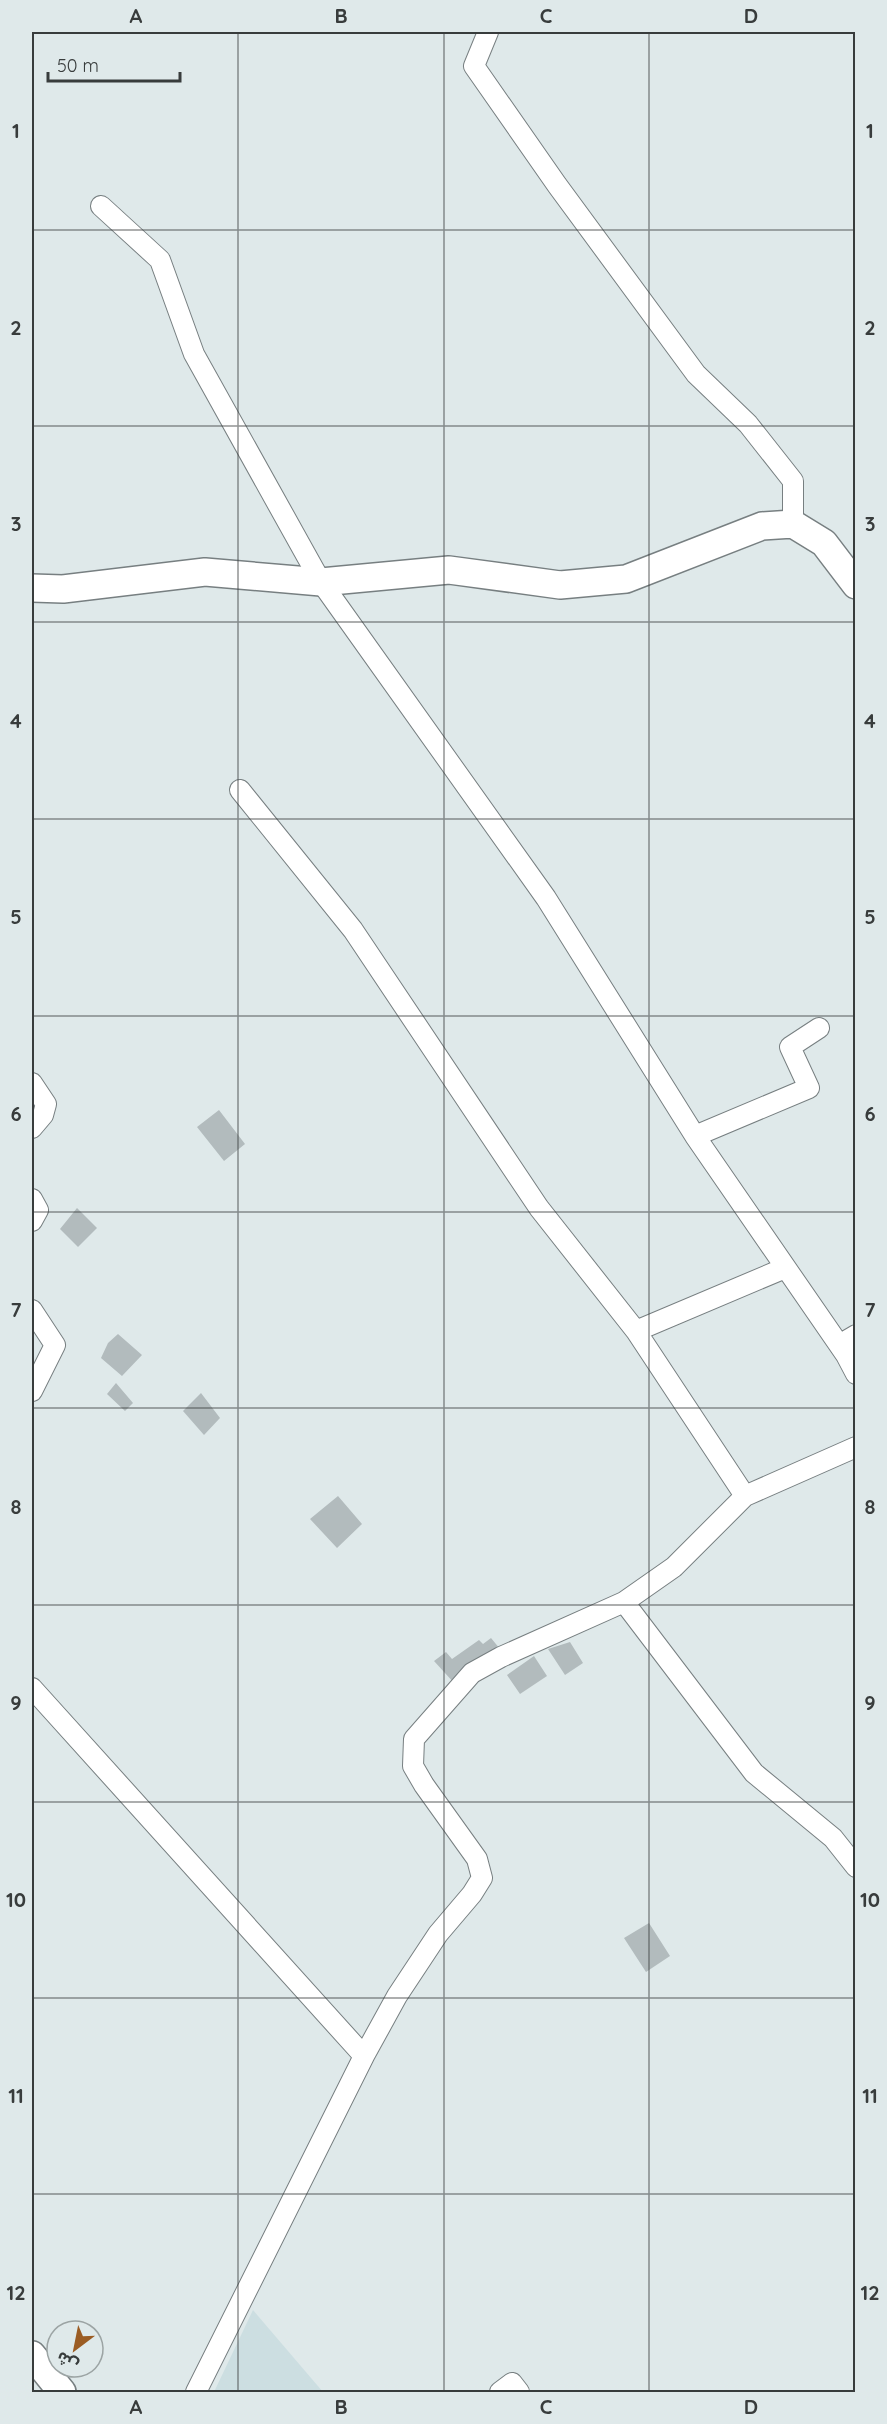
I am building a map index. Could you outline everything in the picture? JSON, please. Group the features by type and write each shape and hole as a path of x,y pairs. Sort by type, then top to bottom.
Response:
{"street":[{"path":"488,32 474,66 557,185 696,374 748,424 793,481 793,524"},
{"path":"101,206 160,260 194,354 321,582 546,898 695,1136 785,1268 847,1340 855,1374"},
{"path":"32,588 63,589 205,572 321,582 449,570 560,585 626,579 762,526 793,524 824,543 855,585"},
{"path":"240,790 353,930 539,1208 636,1331 744,1496"},
{"path":"695,1136 809,1088 790,1047 819,1028"},
{"path":"32,1083 46,1104 43,1115 32,1128"},
{"path":"32,1199 38,1210 32,1221"},
{"path":"636,1331 785,1268"},
{"path":"32,1310 55,1345 32,1391"},
{"path":"196,2392 364,2056 397,1996 438,1934 472,1894 482,1878 477,1859 413,1766 414,1739 472,1673 501,1657 624,1602 674,1567 744,1496 855,1447"},
{"path":"624,1602 754,1773 833,1838 855,1867"},
{"path":"32,1688 364,2056"},
{"path":"32,2355 62,2392"},
{"path":"500,2392 512,2383 519,2392"}],"shaded area":[{"path":"253,2310 323,2392 214,2392"}],"building":[{"path":"219,1110 245,1144 224,1161 197,1127"},
{"path":"77,1208 97,1228 78,1247 60,1229"},
{"path":"118,1334 142,1355 122,1376 101,1358 108,1343"},
{"path":"116,1383 133,1403 125,1411 107,1394"},
{"path":"201,1393 220,1418 204,1435 183,1411"},
{"path":"338,1496 362,1524 337,1548 310,1519"},
{"path":"491,1638 500,1649 455,1684 434,1661 446,1652 452,1659 479,1640 483,1644"},
{"path":"570,1642 583,1663 565,1675 548,1649"},
{"path":"534,1656 547,1676 520,1694 507,1675"},
{"path":"649,1923 670,1956 646,1972 624,1938"}]}
